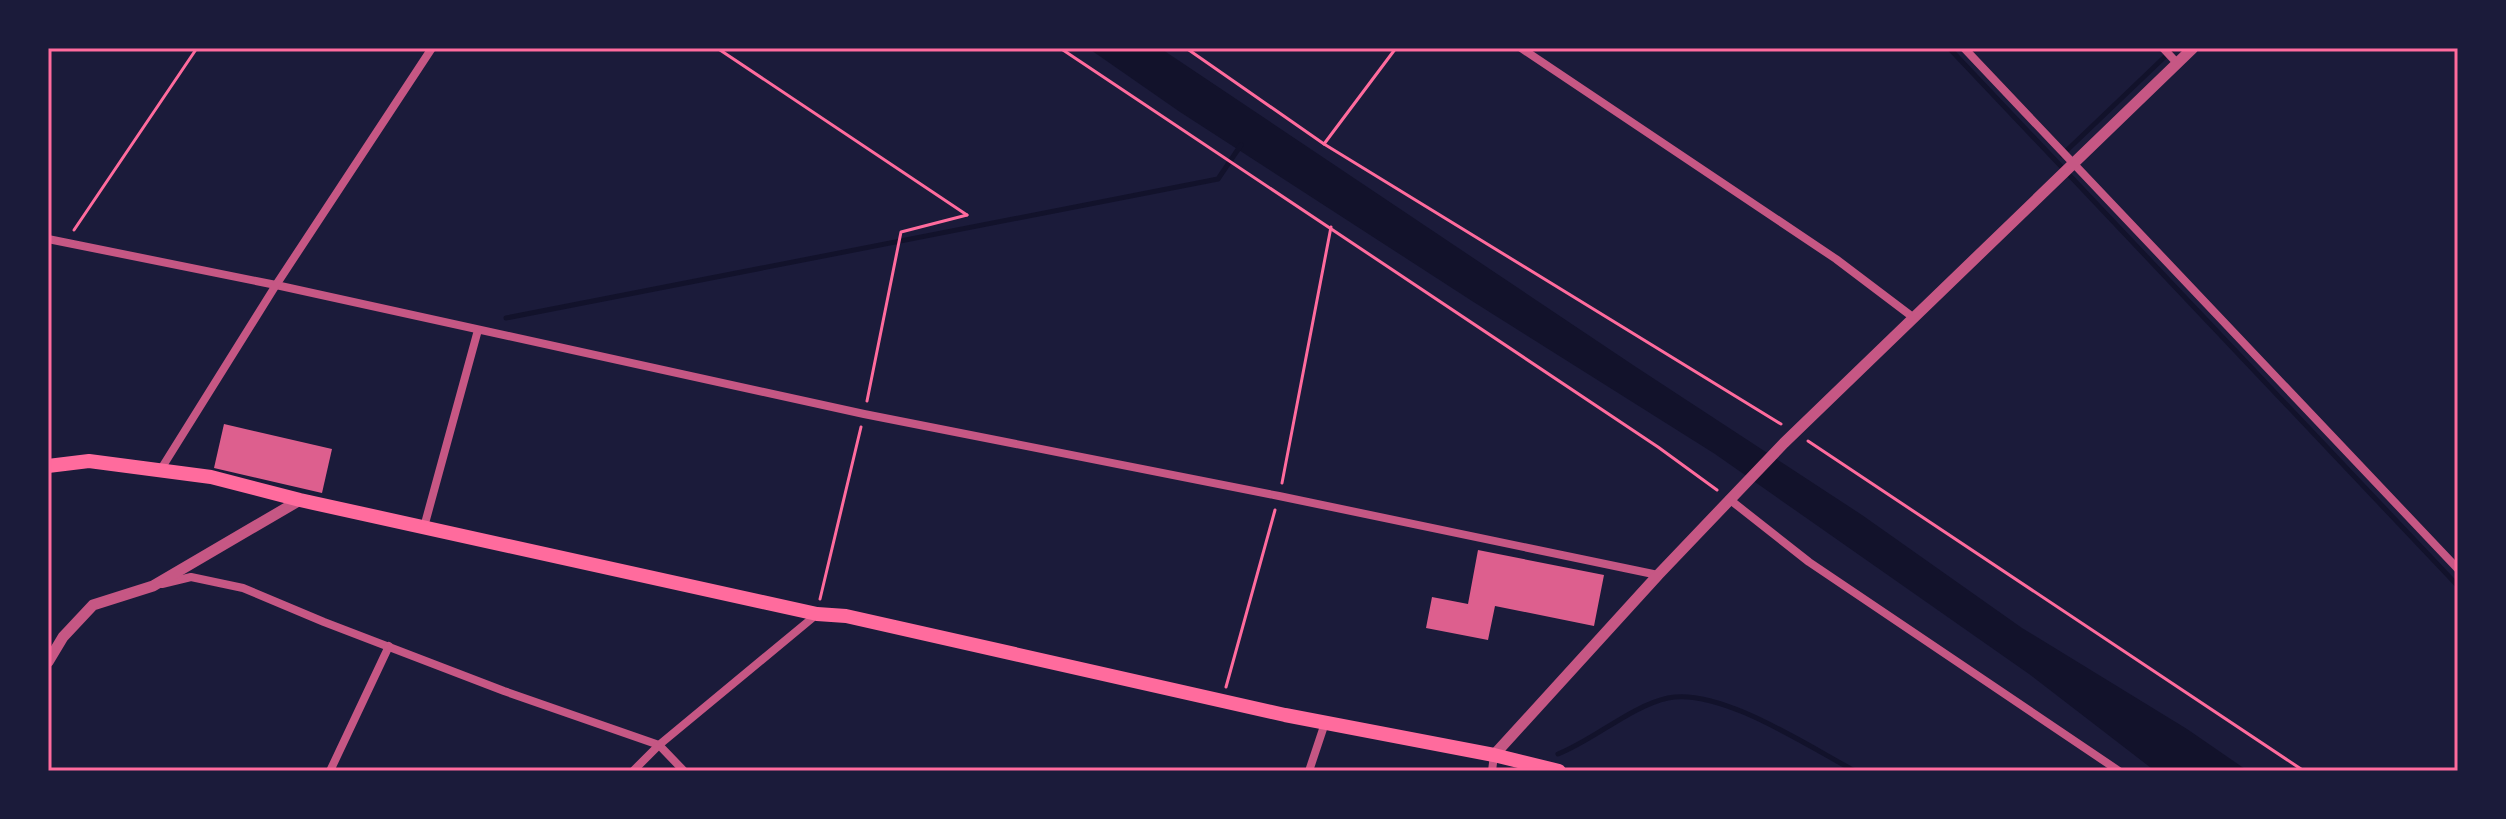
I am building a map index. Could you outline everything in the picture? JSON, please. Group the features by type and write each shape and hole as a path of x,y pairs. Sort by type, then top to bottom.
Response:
{"highway":[{"path":"48,466 89,461 211,477 300,500 817,614 846,616 1222,702 1494,755 1559,771"}],"street":[{"path":"161,469 276,285 432,48"},
{"path":"1521,48 1836,259 1914,318"},
{"path":"1964,48 2057,146 2069,166 2458,569"},
{"path":"2163,48 2177,63"},
{"path":"1492,771 1494,755 1658,575 1784,443 2193,48"},
{"path":"48,239 276,285 864,414 1658,575"},
{"path":"424,527 478,330"},
{"path":"1733,496 1809,562 2119,771"},
{"path":"153,586 300,500"},
{"path":"48,662 63,637 93,605 191,577 243,588 504,691 659,745 684,771"},
{"path":"633,771 659,745 817,614"},
{"path":"330,771 389,646"},
{"path":"1309,771 1325,723"}],"path":[{"path":"66,242 197,48"},
{"path":"717,48 967,215 901,232 864,414 817,614"},
{"path":"1060,48 1733,496"},
{"path":"1186,48 1324,144 1795,433 2304,771"},
{"path":"1324,144 1396,48"},
{"path":"1222,702 1279,496 1331,227"}],"shaded area":[{"path":"1088,48 1160,48 1862,515 2022,628 2187,729 2248,771 2155,771 2029,674 1715,454 1180,112"}],"building":[{"path":"224,424 332,449 322,493 214,468"},
{"path":"1478,550 1604,575 1594,626 1495,606 1488,640 1426,628 1432,597 1468,604"}],"waterway":[{"path":"1949,48 2458,586"},
{"path":"2062,155 2174,48"},
{"path":"506,318 1218,179 1241,145"},
{"path":"1558,754 1640,708 1668,698 1689,697 1713,701 1764,721 1855,771"}]}
